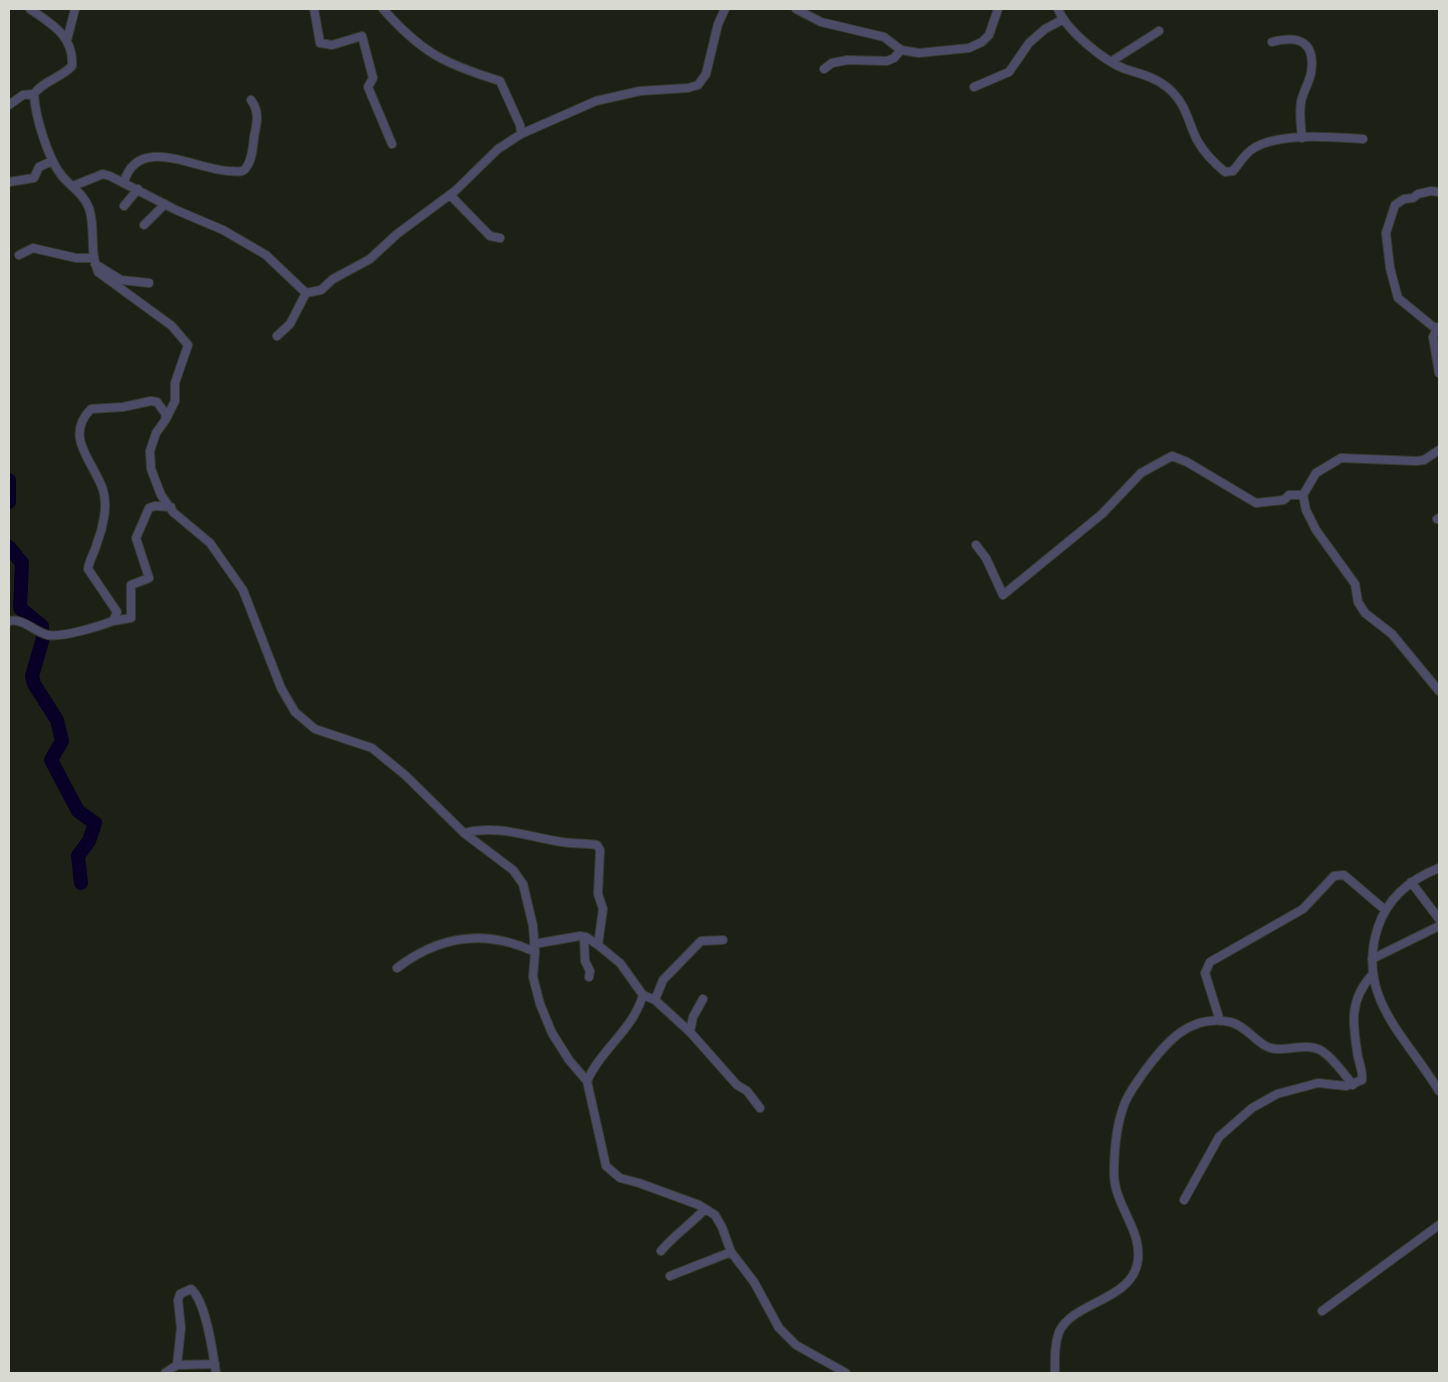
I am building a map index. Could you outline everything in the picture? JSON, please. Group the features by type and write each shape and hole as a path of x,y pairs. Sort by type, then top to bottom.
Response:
{"street":[{"path":"30,9 51,23 72,48 72,66 63,74 39,86 34,94 35,108 52,161 62,177 84,198 92,217 94,261 104,278 172,326 187,340 188,350 175,383 175,401 156,433 150,451 151,469 160,495 173,512 210,543 243,590 281,688 295,712 315,729 372,748 405,775 464,833 513,870 520,879 528,904 535,948 533,977 546,1021 569,1060 587,1081 606,1166 613,1174 705,1209 715,1215 722,1227 730,1252 754,1282 779,1328 796,1344 846,1373"},
{"path":"67,40 74,9"},
{"path":"314,9 320,43 332,46 362,36 373,78 368,87 392,144"},
{"path":"384,9 407,36 440,60 500,81 520,125 521,134"},
{"path":"306,293 321,290 333,279 363,264 397,234 474,175 498,149 521,134 596,101 640,91 688,88 698,85 706,74 718,24 725,9"},
{"path":"796,9 821,22 884,37 901,50 919,53 976,45 989,35 998,9"},
{"path":"1058,9 1062,20 1080,38 1112,61 1124,68 1154,78 1168,88 1187,111 1197,139 1207,156 1224,172 1233,171 1254,148 1277,141 1315,136 1363,139"},
{"path":"974,87 1009,72 1028,44 1045,29 1062,20"},
{"path":"1112,61 1159,31"},
{"path":"1272,42 1293,38 1305,42 1310,50 1311,72 1302,101 1302,138"},
{"path":"824,69 832,64 847,60 887,61 894,58 901,50"},
{"path":"9,105 23,95 34,94"},
{"path":"124,182 128,170 136,160 153,157 166,157 226,171 240,172 244,169 252,154 258,118 256,108 251,100"},
{"path":"9,182 34,178 39,168 52,161"},
{"path":"73,186 103,174 124,182 165,204 224,230 266,255 306,293"},
{"path":"124,206 138,189"},
{"path":"1439,192 1431,191 1418,194 1413,198 1404,199 1395,205 1386,233 1390,268 1396,283 1398,298 1438,328 1433,337 1439,373"},
{"path":"450,195 490,236 500,238"},
{"path":"144,225 165,204"},
{"path":"20,255 33,248 94,261 121,280 149,283"},
{"path":"278,336 290,324 306,293"},
{"path":"112,621 117,612 88,569 101,529 104,511 104,491 84,451 79,435 80,430 86,414 91,409 123,407 151,400 157,402 165,413 166,419"},
{"path":"1439,450 1424,460 1416,461 1341,458 1316,472 1304,495 1306,510 1316,530 1355,584 1358,602 1365,613 1392,634 1439,692"},
{"path":"976,546 986,558 1003,595 1102,514 1141,473 1172,456 1187,462 1256,503 1284,500 1289,495 1304,495"},
{"path":"9,621 19,620 41,632 54,635 131,618 130,585 149,578 136,538 149,508 155,506 171,507"},
{"path":"464,833 479,829 509,831 563,842 597,846 600,850 598,894 603,909 598,945"},
{"path":"1439,868 1411,882 1384,909 1372,944 1372,975 1382,1006 1439,1091"},
{"path":"1220,1021 1205,973 1210,962 1303,909 1334,876 1344,875 1384,909"},
{"path":"1411,882 1439,919"},
{"path":"1372,959 1439,926"},
{"path":"397,968 428,948 458,940 486,939 513,942 535,948 571,937 584,937 598,945 620,963 643,995 655,1000 690,1032 737,1085 747,1091 760,1108"},
{"path":"584,937 586,961 590,971 589,977"},
{"path":"655,1000 663,980 701,941 723,940"},
{"path":"1184,1200 1219,1137 1252,1108 1277,1094 1318,1083 1346,1086 1353,1085 1362,1080 1352,1024 1358,996 1363,984 1372,975"},
{"path":"587,1081 594,1066 630,1024 643,995"},
{"path":"690,1032 692,1017 703,999"},
{"path":"1055,1373 1055,1346 1060,1330 1070,1319 1131,1280 1137,1265 1139,1248 1136,1234 1116,1190 1114,1175 1119,1122 1128,1094 1174,1035 1190,1027 1220,1021 1232,1022 1271,1049 1306,1046 1323,1052 1353,1085"},
{"path":"661,1251 673,1236 686,1229 705,1209"},
{"path":"1322,1311 1439,1225"},
{"path":"670,1276 730,1252"},
{"path":"177,1365 182,1328 178,1300 180,1294 191,1289 196,1293 202,1308 216,1373"},
{"path":"165,1373 177,1365 215,1364"}],"waterway":[{"path":"9,480 9,502"},
{"path":"9,547 22,563 20,608 42,626 43,638 32,676 34,684 57,720 62,741 51,760 78,811 95,823 89,841 78,856 81,883"}]}
